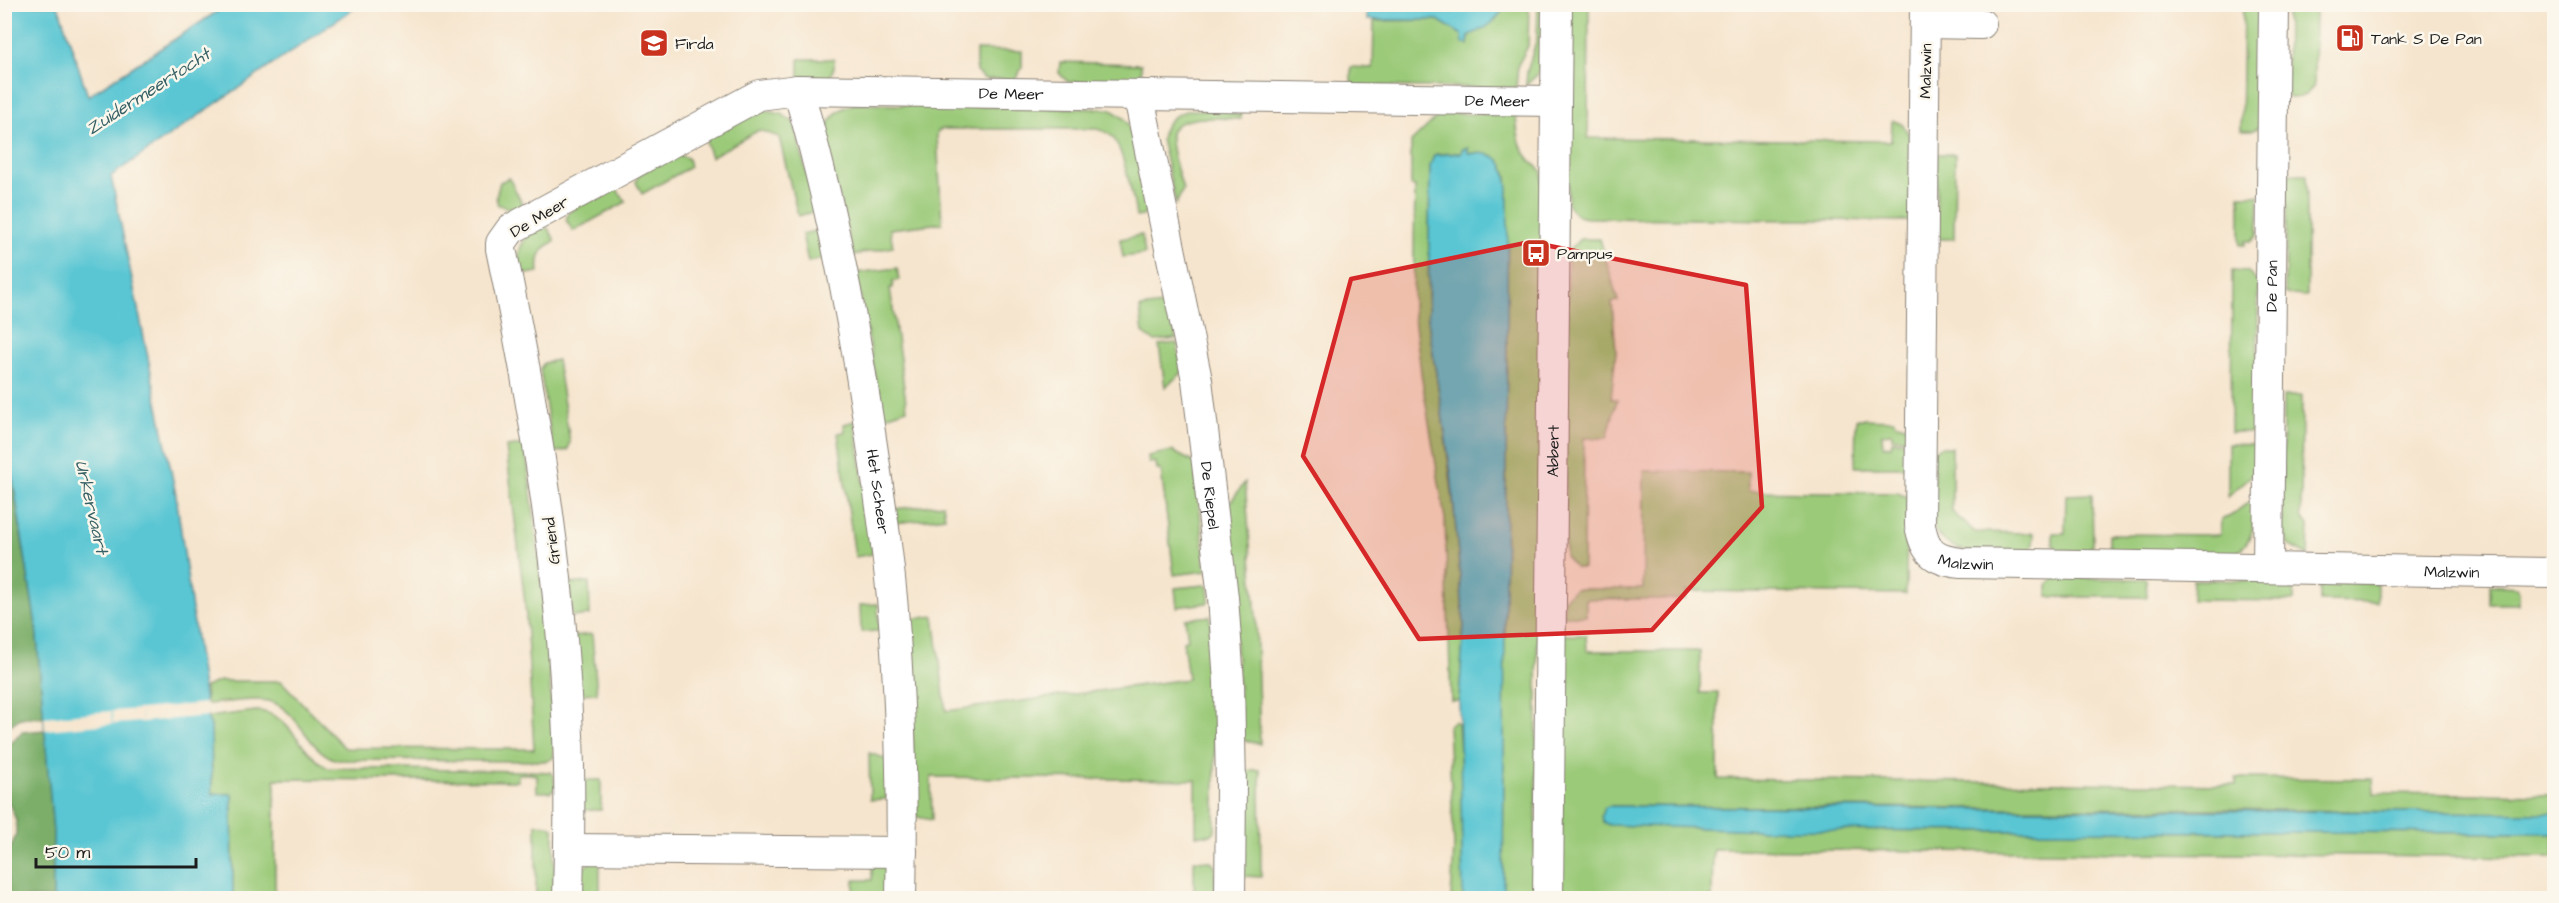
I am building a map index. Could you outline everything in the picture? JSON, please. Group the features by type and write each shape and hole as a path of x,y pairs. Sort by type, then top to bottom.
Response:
{"street":[{"name":"Abbert","path":"1548,898 1557,4"},
{"name":"De Pan","path":"2268,568 2274,4"},
{"name":"Malzwin","path":"1925,14 1920,525 1923,543 1931,553 1944,561 1961,563 2554,573"},
{"path":"1925,14 1981,24"},
{"name":"De Meer","path":"504,237 511,229 523,222 759,95 798,90 1139,97 1556,101"},
{"name":"Het Scheer","path":"798,90 824,186 845,282 880,501 894,619 900,712 902,898"},
{"name":"De Riepel","path":"1139,97 1197,380 1223,597 1230,705 1230,898"},
{"name":"Griend","path":"504,237 501,249 532,403 556,586 569,766 568,898"},
{"path":"569,849 902,852"}],"highlighted area":[{"path":"1530,242 1746,285 1762,507 1652,630 1419,639 1303,456 1351,279"}],"green space":[{"path":"1505,5 1529,5 1528,46 1518,65 1516,88 1355,86 1351,81 1351,67 1373,68 1374,21 1438,20 1463,35 1468,44 1469,35 1490,24"},
{"path":"1538,5 1544,5 1541,67 1537,75 1526,85 1527,72 1537,38"},
{"path":"1569,5 1589,5 1588,138 1891,141 1892,120 1902,124 1910,136 1910,221 1587,218 1578,216 1568,206"},
{"path":"2243,5 2261,5 2260,126 2254,130 2241,130"},
{"path":"2287,5 2315,5 2314,86 2301,97 2294,98 2286,94"},
{"path":"976,50 1022,51 1022,68 1015,79 985,79 976,72"},
{"path":"799,59 834,59 834,67 830,77 799,77"},
{"path":"1060,62 1141,64 1142,82 1068,82 1059,73"},
{"path":"854,104 1110,109 1124,118 1130,127 1149,207 1143,216 1136,217 1119,149 1112,137 1103,131 1097,129 943,129 938,131 937,135 942,223 890,229 893,247 853,255 826,143 827,129 832,118 836,113"},
{"path":"760,110 782,114 794,123 816,211 798,216 779,137 759,130 711,157 706,143 708,137"},
{"path":"1190,110 1242,110 1241,119 1200,118 1180,123 1174,128 1171,135 1172,148 1183,190 1176,204 1161,139 1164,128 1171,120"},
{"path":"1437,113 1516,115 1518,132 1525,153 1542,171 1535,898 1503,898 1507,177 1498,159 1488,154 1468,153 1467,149 1462,149 1462,153 1436,154 1430,166 1428,320 1457,532 1464,624 1459,701 1451,701 1445,519 1413,309 1415,187 1411,186 1411,142 1437,117"},
{"path":"675,154 688,158 690,167 642,194 636,182 639,174"},
{"path":"1937,154 1955,154 1954,239 1940,239 1936,235"},
{"path":"2290,174 2307,174 2307,296 2285,293 2287,177"},
{"path":"509,178 523,205 516,210 498,205 496,197 500,182"},
{"path":"615,187 626,202 573,231 566,220 569,212"},
{"path":"2240,195 2259,195 2258,234 2251,241 2245,241 2245,245 2240,245"},
{"path":"541,227 549,229 555,241 541,253 539,272 527,274 520,271 520,250 529,235"},
{"path":"820,230 826,258 808,262 802,234"},
{"path":"1142,235 1145,254 1123,257 1120,239"},
{"path":"1580,239 1600,239 1618,301 1612,302 1616,351 1611,398 1617,400 1607,438 1584,438 1583,568 1575,568 1565,556 1568,251"},
{"path":"897,268 899,280 893,281 893,288 890,288 907,409 883,417 856,273"},
{"path":"2232,270 2247,271 2258,283 2257,432 2231,432"},
{"path":"1170,304 1176,339 1154,341 1143,333 1140,308"},
{"path":"1177,343 1182,373 1165,387 1159,345"},
{"path":"557,360 570,442 568,450 558,452 553,450 540,369 544,363"},
{"path":"2283,396 2302,396 2301,517 2309,526 2308,556 2290,546 2282,530"},
{"path":"1856,419 1895,420 1895,423 1908,427 1908,438 1892,438 1892,433 1882,434 1883,446 1891,446 1892,441 1908,441 1908,467 1855,467"},
{"path":"855,421 873,554 855,557 838,433 845,432 844,424"},
{"path":"4,430 36,625 44,717 20,718 5,729"},
{"path":"2228,444 2257,445 2255,472 2228,497"},
{"path":"525,445 543,601 554,757 548,761 337,760 327,756 319,749 290,714 272,702 249,700 206,704 205,687 220,681 281,681 345,748 534,749 525,603 506,447"},
{"path":"1940,447 1952,447 1952,512 1975,532 2034,533 2033,546 2027,552 1988,553 1962,550 1951,546 1941,538 1934,528 1934,451"},
{"path":"1172,451 1195,463 1206,571 1174,575 1161,470 1157,470 1156,462 1149,463 1148,456"},
{"path":"1644,471 1748,472 1748,491 1900,493 1907,496 1906,594 1686,591 1685,599 1586,599 1586,616 1564,616 1564,599 1575,589 1643,589"},
{"path":"1245,482 1256,618 1260,744 1242,740 1227,507"},
{"path":"2092,494 2093,545 2087,551 2059,551 2053,545 2053,533 2065,533 2066,495"},
{"path":"2251,502 2254,504 2254,519 2250,538 2241,549 2234,553 2114,551 2109,545 2109,534 2220,535 2221,519"},
{"path":"943,504 945,517 896,523 894,509"},
{"path":"2055,578 2146,579 2147,597 2048,597 2048,585"},
{"path":"2193,580 2288,581 2288,588 2294,588 2294,601 2192,600"},
{"path":"589,582 590,615 572,617 569,584"},
{"path":"2320,582 2377,583 2377,602 2320,601"},
{"path":"1205,585 1208,587 1207,603 1177,607 1175,588"},
{"path":"2490,585 2516,587 2519,592 2519,604 2490,604"},
{"path":"878,604 879,631 861,632 860,605"},
{"path":"934,616 946,711 1188,679 1183,641 1188,639 1185,619 1210,616 1215,728 1215,831 1211,835 1196,835 1196,780 931,777 932,820 917,817 905,620"},
{"path":"592,634 597,693 578,694 574,636"},
{"path":"1563,635 1586,635 1587,651 1700,651 1700,693 1718,693 1718,779 2236,785 2236,778 2373,779 2374,793 2554,795 2554,814 2221,809 1608,806 1763,830 2554,833 2554,857 1713,849 1712,898 1622,898 1621,896 1580,895 1579,898 1561,898"},
{"path":"256,711 267,713 286,725 310,753 328,768 526,771 526,774 518,774 518,781 275,779 275,898 233,898 232,794 212,794 211,726 207,717"},
{"path":"1454,721 1458,723 1461,767 1463,898 1451,898 1454,847 1448,726"},
{"path":"45,730 53,832 53,898 8,898 8,854 16,835 16,820 5,794 4,750 22,732"},
{"path":"869,753 887,759 890,790 886,799 870,800"},
{"path":"1251,770 1260,770 1261,877 1243,876 1243,774"},
{"path":"529,771 550,772 554,776 555,789 550,792 537,792 537,775 529,774"},
{"path":"601,780 601,810 582,810 582,782"},
{"path":"536,824 548,825 554,829 555,898 536,898"},
{"path":"592,860 600,860 600,898 581,898 581,871"},
{"path":"1194,860 1210,861 1215,865 1215,898 1194,898"},
{"path":"872,863 890,867 889,898 854,898 854,880 872,880"}],"water":[{"path":"1367,4 1505,5 1495,20 1486,28 1469,35 1468,44 1463,44 1462,35 1438,20 1367,20"},
{"path":"4,5 58,5 88,96 227,5 359,5 111,176 176,495 207,717 211,726 212,794 232,794 233,898 53,898 53,832 36,625 5,430"},
{"path":"1468,148 1468,153 1486,154 1498,159 1505,170 1508,189 1503,898 1463,898 1459,701 1464,624 1451,474 1428,320 1430,166 1434,155 1462,153 1462,149"},
{"path":"1608,806 2552,813 2554,814 2554,833 1763,830 1609,825 1603,822 1601,816 1604,808"}],"pier":[{"path":"207,703 207,716 142,722 141,709"},
{"path":"141,709 142,722 113,724 112,711"},
{"path":"111,711 112,724 45,730 44,717"}],"place":[{"name":"Tank S De Pan","path":"2350,38"},
{"name":"Firda","path":"654,43"},
{"name":"Pampus","path":"1536,253"}],"water label":[{"name":"Zuidermeertocht","path":"148,91"},
{"name":"Urkervaart","path":"92,507"}]}
